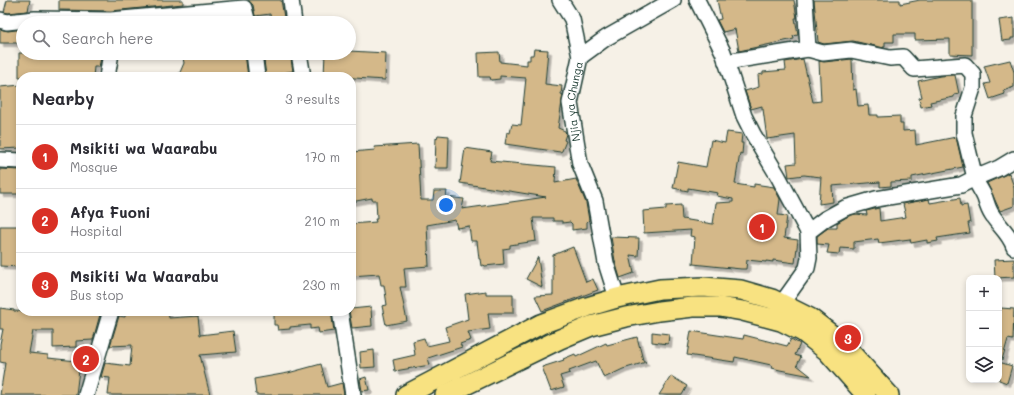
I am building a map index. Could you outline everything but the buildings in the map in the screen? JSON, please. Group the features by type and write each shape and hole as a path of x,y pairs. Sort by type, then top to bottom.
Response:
{"main road":[{"path":"406,395 541,324 587,307 617,298 660,290 703,287 741,290 782,303 810,318 841,342 889,395"},
{"path":"445,395 560,339 591,326 659,310 694,307 720,307 743,311 781,322 803,332 827,351 866,395"}],"street":[{"path":"291,0 293,16"},
{"path":"560,0 572,19 580,57"},
{"name":"Njia ya Chunga","path":"617,298 606,263 595,201 580,164 570,103 580,57 606,38 673,0"},
{"path":"697,0 723,52 744,116 808,232 809,258 807,268 782,303"},
{"path":"805,0 808,49"},
{"path":"168,16 244,8 246,16"},
{"path":"0,20 7,22 16,21"},
{"path":"726,62 808,49 823,52 851,50 890,58 903,57 914,69 965,65 973,74 972,88 964,116 964,133 975,178 986,204 993,216 1012,240 1014,247"},
{"path":"108,72 110,60"},
{"path":"255,60 256,72"},
{"path":"300,60 302,72"},
{"path":"0,160 16,162"},
{"path":"808,232 825,219 845,208 876,199 961,185 1014,160"},
{"path":"86,395 110,316"},
{"path":"341,316 353,395"}],"place":[{"name":"Msikiti wa Waarabu","path":"762,227"},
{"name":"Msikiti Wa Waarabu","path":"848,338"},
{"name":"Afya Fuoni","path":"86,359"}]}
